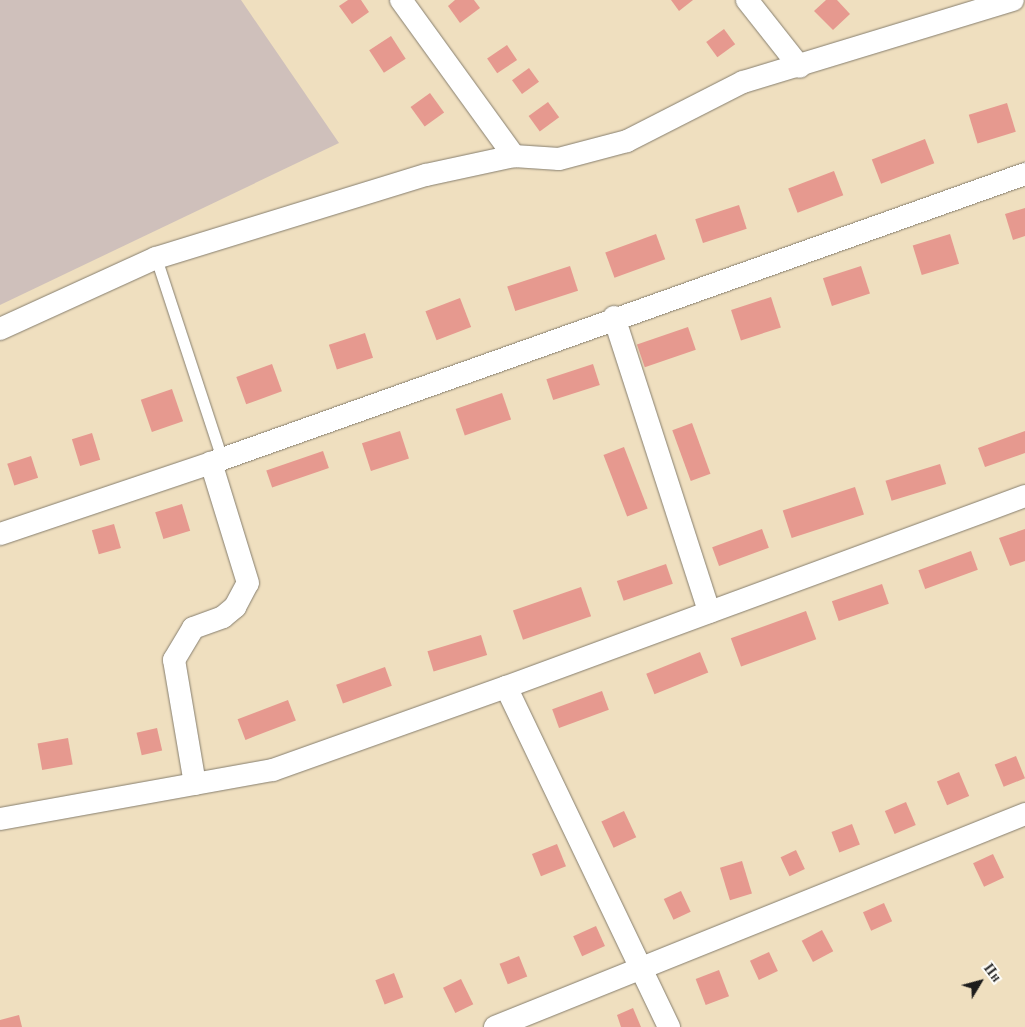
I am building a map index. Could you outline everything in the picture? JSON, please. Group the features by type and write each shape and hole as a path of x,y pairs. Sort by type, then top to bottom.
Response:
{"street":[{"path":"401,0 514,156"},
{"path":"747,0 800,67"},
{"path":"0,329 156,258 426,175 514,156 559,159 627,141 743,82 800,67 1013,0"},
{"path":"0,534 217,461 614,317 1025,174"},
{"path":"614,317 709,612"},
{"path":"196,784 174,660 193,628 230,612 248,582 217,461"},
{"path":"0,819 274,770 506,687 1025,496"},
{"path":"506,687 643,968 669,1027"},
{"path":"495,1027 1025,814"}],"lane":[{"path":"156,258 217,461"}],"shaded area":[{"path":"0,0 241,0 339,143 0,305"}],"building":[{"path":"348,0 361,0 369,12 352,24 339,6"},
{"path":"455,0 474,0 480,8 460,23 448,6"},
{"path":"671,0 693,0 679,11"},
{"path":"826,0 837,0 850,14 833,30 814,11"},
{"path":"724,29 735,44 717,57 706,42"},
{"path":"391,36 406,59 384,73 369,50"},
{"path":"507,45 517,60 497,73 487,58"},
{"path":"529,68 539,82 522,94 512,80"},
{"path":"430,93 444,112 425,127 411,107"},
{"path":"548,102 559,117 540,131 529,116"},
{"path":"1007,103 1016,132 978,143 969,115"},
{"path":"925,139 934,163 881,184 872,159"},
{"path":"834,171 843,195 798,213 788,189"},
{"path":"739,205 747,229 703,243 695,219"},
{"path":"1025,208 1025,236 1013,240 1005,214"},
{"path":"656,234 665,259 614,278 605,252"},
{"path":"950,234 959,264 922,275 913,245"},
{"path":"570,266 578,291 515,311 507,286"},
{"path":"861,266 870,294 832,306 823,278"},
{"path":"771,297 781,327 741,340 731,310"},
{"path":"460,298 471,327 437,340 425,311"},
{"path":"688,327 696,350 645,367 637,345"},
{"path":"365,333 373,358 337,369 329,345"},
{"path":"272,364 282,391 246,404 236,377"},
{"path":"593,364 600,385 553,400 546,379"},
{"path":"172,389 183,421 152,432 141,400"},
{"path":"502,393 511,419 465,435 456,409"},
{"path":"692,423 710,474 691,481 672,430"},
{"path":"400,431 409,459 371,471 362,443"},
{"path":"1025,431 1025,453 985,467 978,448"},
{"path":"92,433 100,460 80,466 72,439"},
{"path":"624,447 648,509 627,517 603,455"},
{"path":"323,451 329,468 272,488 266,471"},
{"path":"31,456 38,478 14,486 7,464"},
{"path":"940,464 946,484 892,501 885,481"},
{"path":"855,487 864,515 792,538 783,510"},
{"path":"182,504 190,531 163,539 155,512"},
{"path":"114,524 121,548 99,554 92,530"},
{"path":"762,529 769,548 719,566 712,547"},
{"path":"1025,529 1025,561 1010,566 999,538"},
{"path":"971,551 978,570 925,589 918,570"},
{"path":"666,564 673,584 624,601 617,581"},
{"path":"882,584 889,604 839,621 832,601"},
{"path":"581,587 591,616 523,640 513,610"},
{"path":"806,611 816,639 741,667 731,638"},
{"path":"481,635 487,655 434,671 427,651"},
{"path":"700,652 708,672 654,694 646,674"},
{"path":"385,667 392,686 343,704 336,685"},
{"path":"602,691 609,710 559,728 552,709"},
{"path":"288,700 296,721 245,740 238,719"},
{"path":"157,728 162,750 142,755 137,733"},
{"path":"68,738 73,765 42,770 37,743"},
{"path":"1016,756 1025,778 1004,787 995,765"},
{"path":"959,772 969,796 947,805 937,781"},
{"path":"906,802 916,825 895,834 885,811"},
{"path":"624,811 636,837 614,848 601,822"},
{"path":"852,824 860,845 839,852 831,832"},
{"path":"557,844 566,866 541,876 532,854"},
{"path":"796,850 805,869 789,876 781,857"},
{"path":"993,854 1004,878 984,887 973,863"},
{"path":"742,861 752,894 730,900 720,868"},
{"path":"681,891 691,912 674,920 664,899"},
{"path":"884,903 892,921 871,931 863,912"},
{"path":"596,926 605,946 582,956 573,936"},
{"path":"822,930 833,951 813,962 802,941"},
{"path":"769,952 778,971 759,980 750,961"},
{"path":"519,956 527,976 508,984 500,964"},
{"path":"719,970 729,996 706,1005 696,979"},
{"path":"394,973 403,997 385,1004 375,980"},
{"path":"461,979 473,1004 455,1013 443,988"},
{"path":"633,1008 641,1027 621,1027 617,1015"},
{"path":"19,1015 22,1027 0,1027 0,1020"}]}
